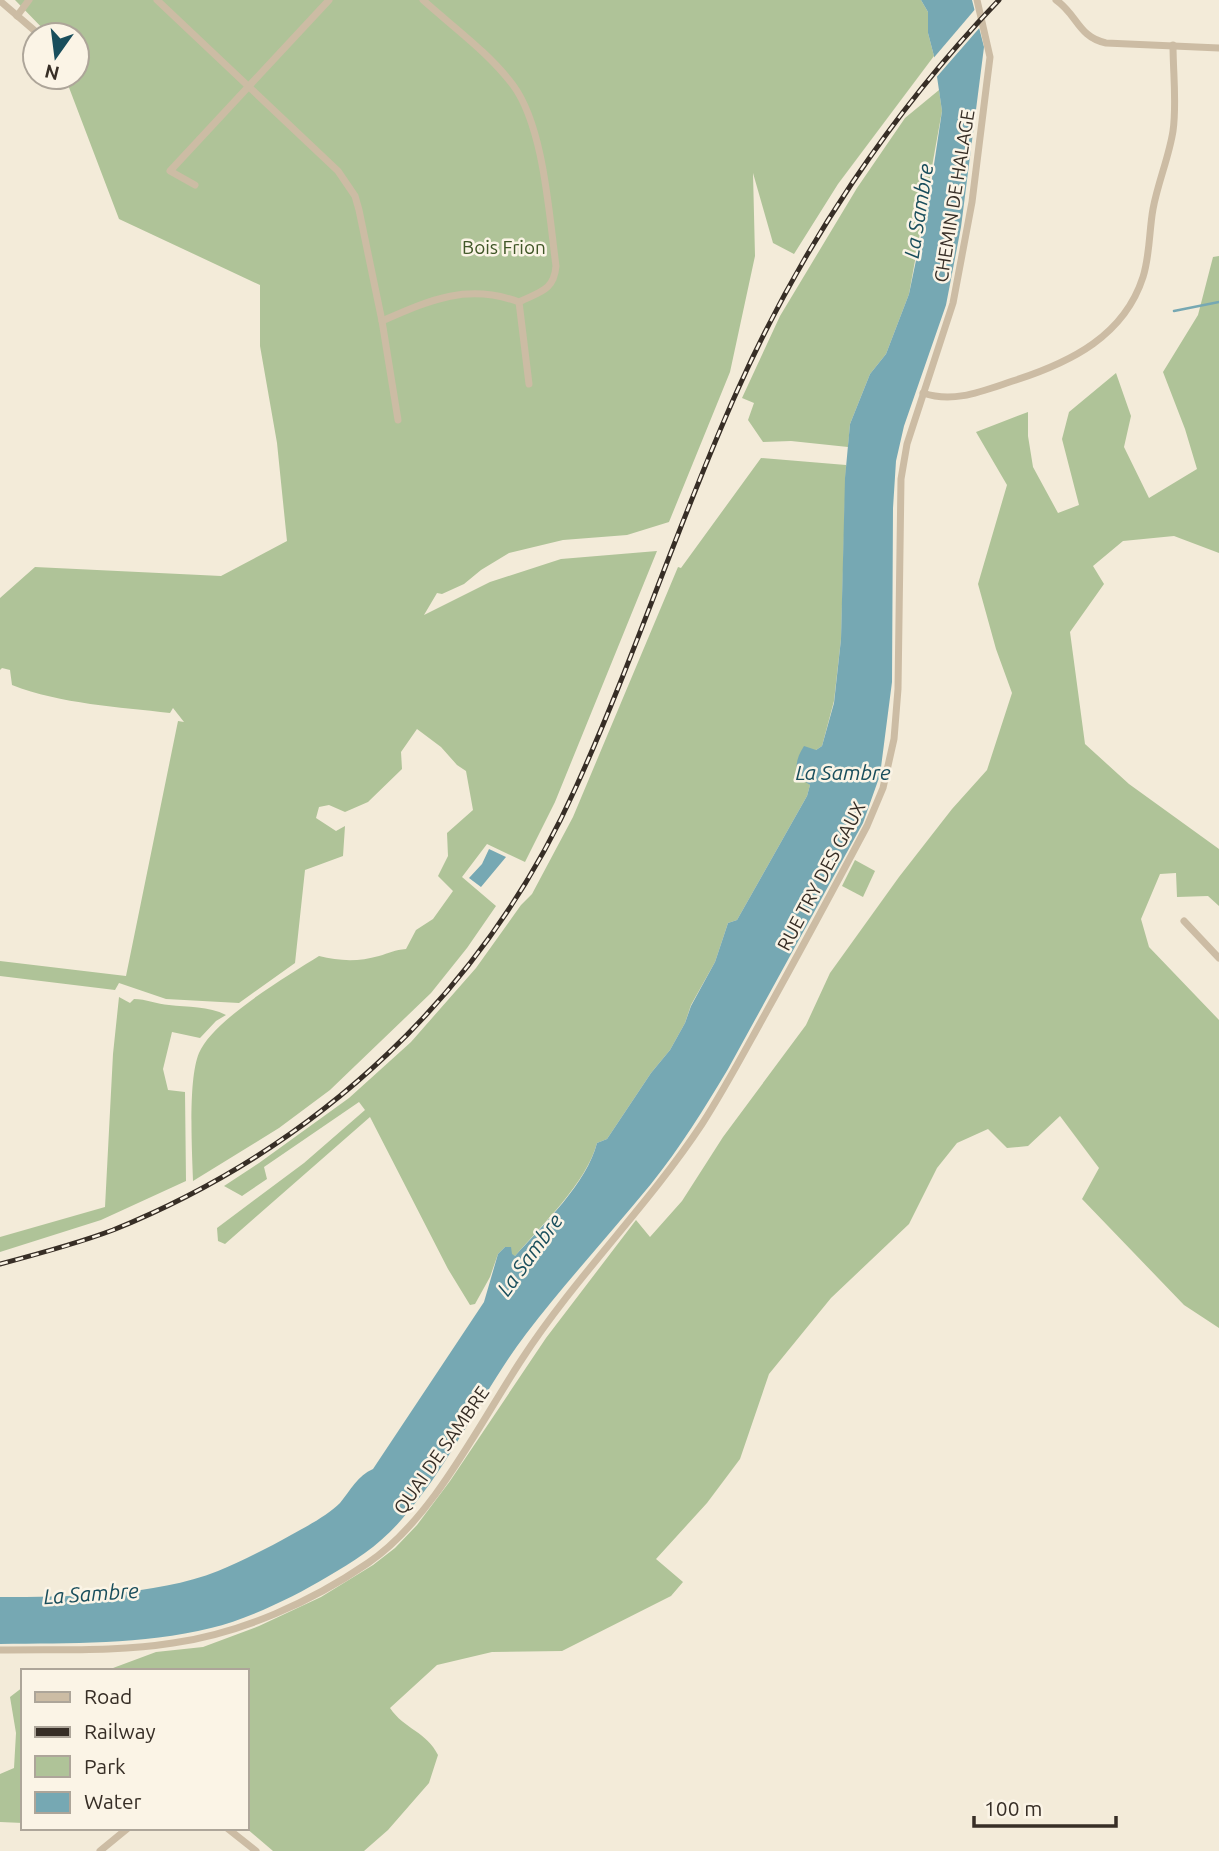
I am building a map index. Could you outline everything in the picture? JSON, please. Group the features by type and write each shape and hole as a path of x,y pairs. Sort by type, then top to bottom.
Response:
{"street":[{"path":"17,16 29,0"},
{"path":"157,0 338,171 352,190 361,217 382,321 398,420"},
{"path":"195,185 170,172 329,0"},
{"path":"382,321 424,303 455,294 486,293 519,302 550,286 555,278 556,267 539,154 527,109 512,83 483,53 423,0"},
{"name":"CHEMIN DE HALAGE","path":"923,393 953,303 972,202 990,57 978,0"},
{"path":"1056,0 1094,41 1219,48"},
{"path":"0,1 23,21"},
{"path":"923,393 951,398 1021,379 1079,355 1106,335 1125,314 1143,279 1153,209 1173,131 1174,45"},
{"path":"519,302 529,384"},
{"name":"RUE TRY DES GAUX","path":"665,1176 702,1124 729,1079 867,826 883,789 894,739 898,689 901,479 907,443 923,393"},
{"path":"1184,922 1219,958"},
{"name":"QUAI DE SAMBRE","path":"0,1650 147,1646 200,1638 284,1610 371,1561 392,1543 432,1497 545,1327 665,1176"},
{"path":"100,1851 126,1830"},
{"path":"230,1830 256,1851"}],"green space":[{"name":"Bois Frion","path":"15,0 921,0 928,12 928,33 934,56 838,184 794,254 773,243 753,173 755,256 730,372 669,522 627,535 563,540 509,553 464,584 442,594 437,593 424,615 490,582 561,559 657,551 555,802 525,862 487,844 462,877 496,906 467,948 431,993 330,1090 279,1128 193,1181 193,1080 199,1053 207,1040 252,1000 319,956 356,960 406,949 416,930 433,919 453,891 438,876 448,856 447,833 473,810 466,771 417,729 401,752 402,769 368,802 345,812 329,805 319,807 316,818 336,831 345,826 343,856 305,870 295,963 239,1003 166,999 119,983 115,990 0,976 0,961 126,976 178,721 184,722 173,708 170,713 90,704 50,697 12,685 10,670 0,670 0,598 35,567 221,576 287,541 277,443 260,346 260,285 119,219 70,91 91,91 91,21 35,21"},
{"path":"939,90 942,111 909,294 886,354 870,374 850,424 848,447 791,441 763,442 748,420 754,403 742,398 780,316 857,188 905,118"},
{"path":"1219,256 1219,553 1174,536 1123,541 1093,566 1104,584 1070,632 1085,744 1129,784 1219,849 1219,906 1208,896 1177,897 1176,873 1160,874 1141,919 1149,947 1219,1020 1219,1328 1184,1305 1082,1199 1099,1168 1060,1116 1028,1146 1007,1148 988,1129 957,1143 937,1168 909,1224 831,1298 769,1374 740,1459 707,1503 656,1559 683,1582 671,1596 562,1651 492,1652 437,1665 390,1708 428,1741 438,1755 429,1783 388,1830 364,1851 273,1851 248,1830 248,1669 110,1669 156,1652 203,1647 259,1626 321,1597 395,1548 417,1525 450,1481 546,1338 636,1220 650,1237 682,1201 723,1137 806,1025 830,973 899,877 952,809 987,770 1012,693 996,649 978,584 1007,485 976,432 1028,412 1028,436 1033,467 1058,513 1079,505 1062,439 1069,412 1116,373 1131,416 1124,447 1149,498 1197,469 1163,372 1198,315 1213,257"},
{"path":"761,458 846,465 841,639 834,701 822,746 816,750 807,782 810,785 807,796 737,920 728,923 715,962 670,1050 651,1073 607,1139 597,1143 584,1173 562,1203 515,1256 511,1255 511,1247 505,1247 498,1254 490,1277 475,1304 470,1305 448,1269 370,1117 225,1244 218,1241 217,1228 304,1163 365,1110 359,1102 264,1167 267,1179 242,1196 224,1186 349,1098 411,1042 476,968 521,905 532,894 573,817 678,567 681,568"},
{"path":"855,860 875,871 863,897 842,886"},
{"path":"119,997 130,1003 138,999 205,1008 226,1015 216,1021 200,1038 172,1032 163,1069 168,1090 185,1092 186,1181 101,1220 0,1252 0,1237 105,1207 113,1054"},
{"path":"21,1689 21,1823 0,1822 0,1774 14,1768 16,1733 10,1697"}],"water":[{"name":"La Sambre","path":"921,0 972,0 984,47 961,227 946,305 904,426 896,461 893,508 892,682 880,775 863,823 728,1069 662,1170 526,1334 420,1497 394,1528 376,1544 337,1571 286,1600 211,1628 159,1638 0,1644 0,1597 111,1593 167,1586 193,1579 218,1571 264,1549 310,1525 340,1503 359,1479 373,1469 484,1302 498,1254 505,1247 511,1247 515,1256 563,1203 584,1173 597,1143 607,1139 651,1073 670,1050 715,962 728,923 737,920 807,796 810,785 798,773 798,758 804,746 816,750 822,746 834,703 841,639 845,478 850,424 870,374 886,354 909,294 929,198 942,111 928,33 928,12"},
{"path":"489,849 506,857 481,887 469,878 482,864"}],"pier":[{"path":"977,7 982,25 934,80 931,61"}],"waterway":[{"path":"1174,311 1219,302"}],"railway":[{"path":"0,1264 113,1230 189,1195 260,1154 326,1107 388,1054 444,995 494,931 538,861 576,787 717,438 763,336 791,284 820,233 886,135 959,43 999,0"}]}
